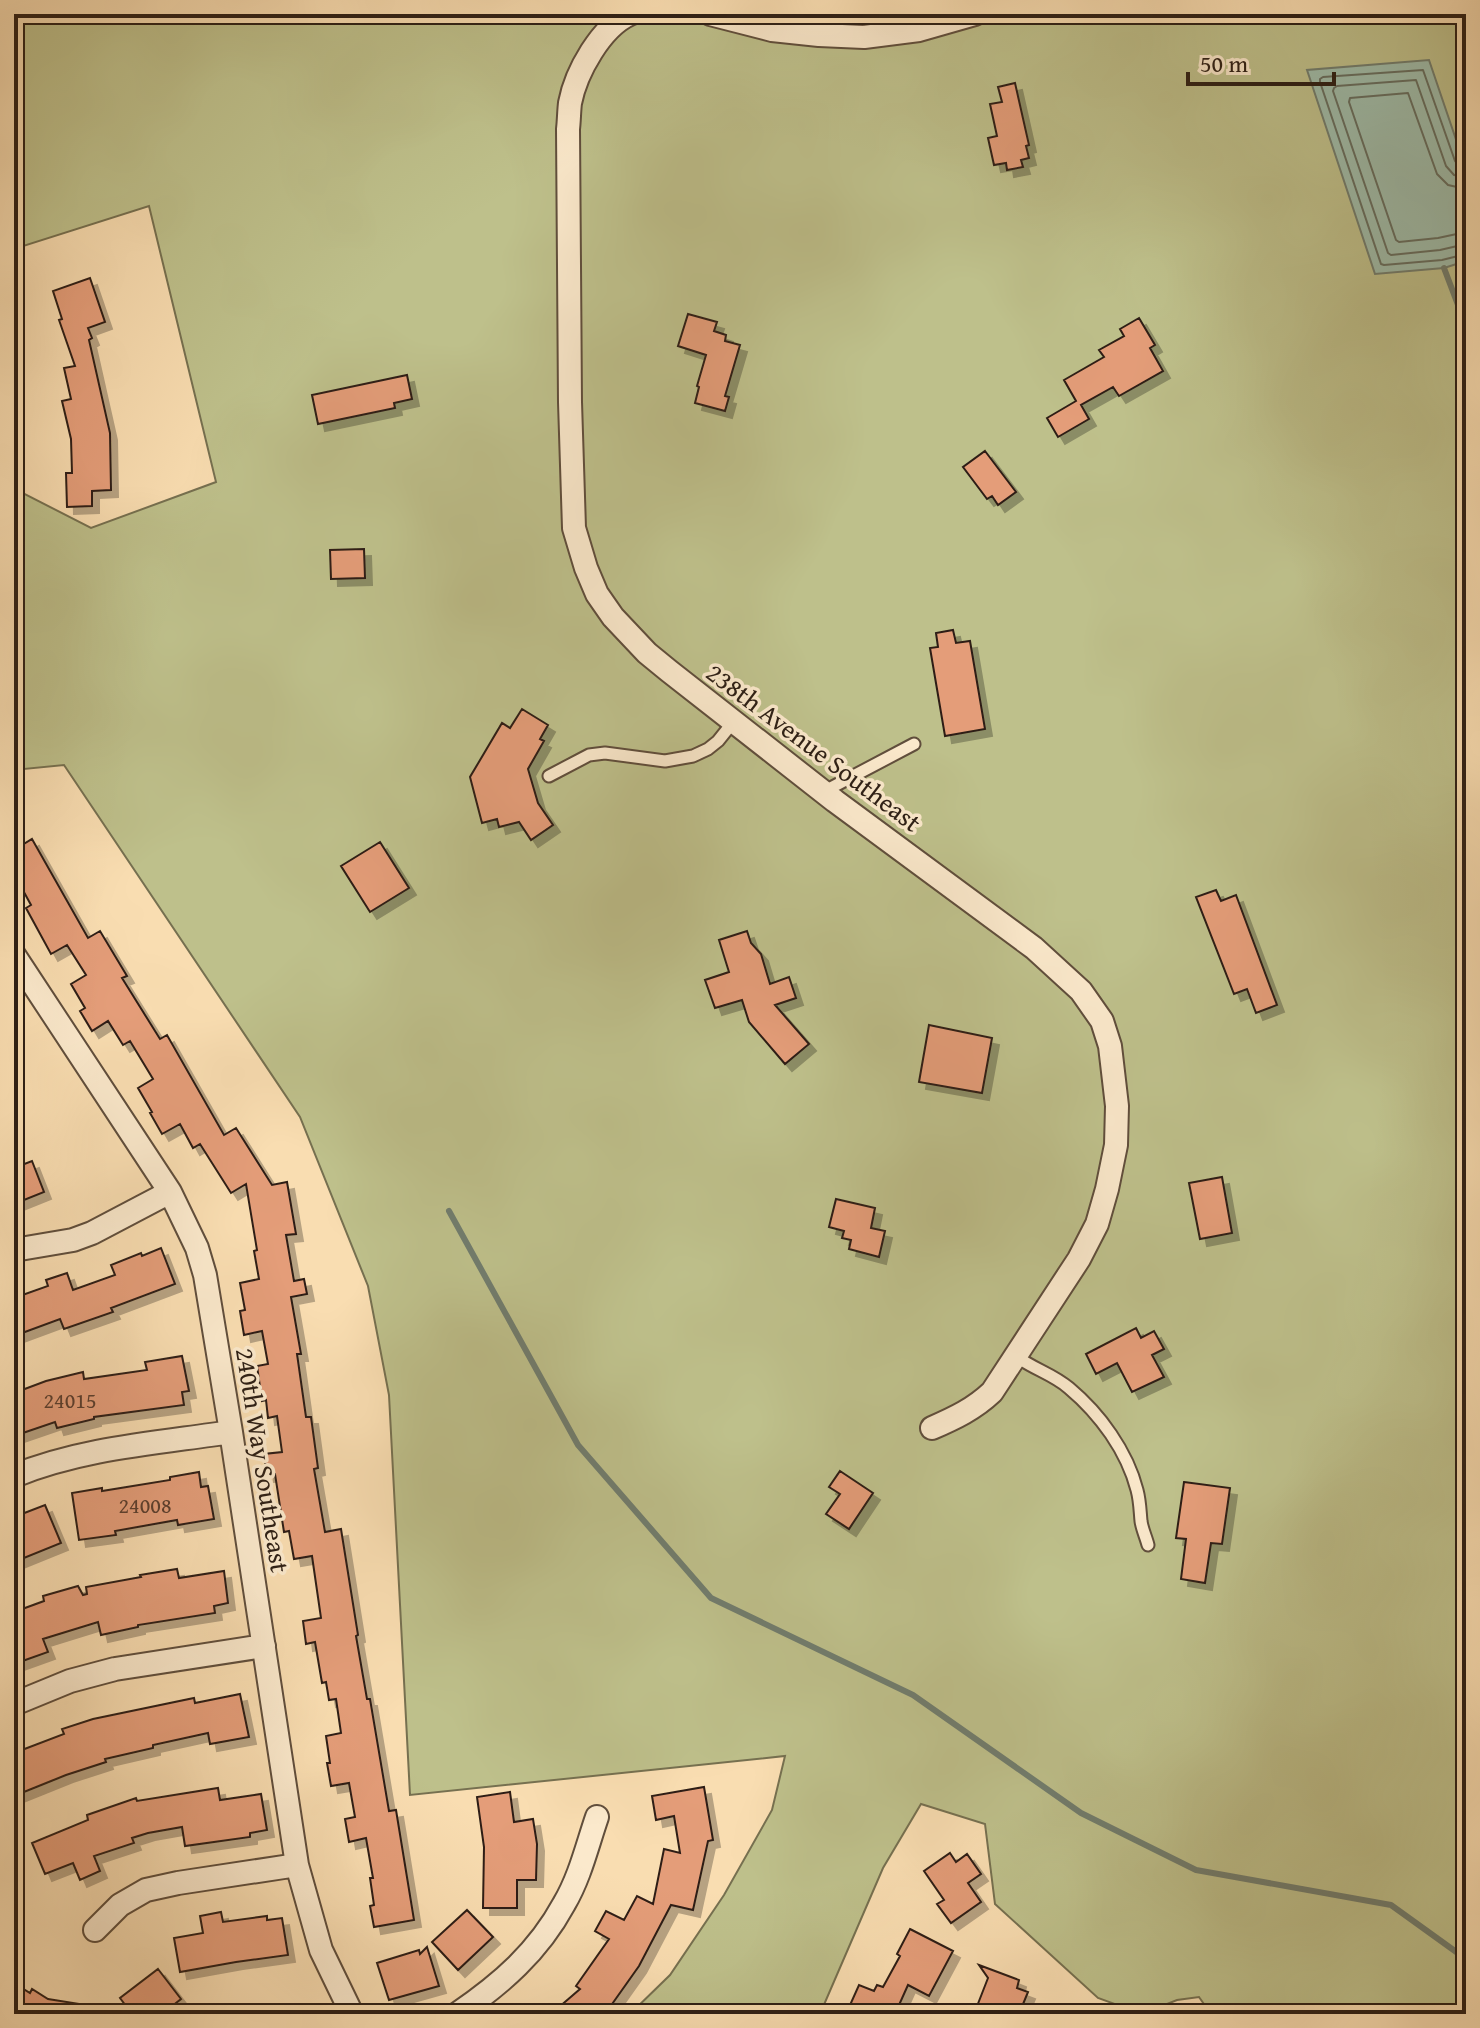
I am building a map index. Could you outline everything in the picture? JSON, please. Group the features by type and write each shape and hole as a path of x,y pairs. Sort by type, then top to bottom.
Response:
{"street":[{"name":"238th Avenue Southeast","path":"630,14 602,36 583,68 570,103 568,129 574,528 597,594 613,617 647,653 823,792 1034,948 1081,991 1102,1021 1110,1046 1117,1106 1116,1145 1097,1224 1079,1259 992,1392 963,1415 932,1428"},
{"path":"710,14 772,30 864,37 919,30 975,14"},
{"name":"240th Way Southeast","path":"14,955 170,1192 197,1248 205,1275 231,1432 297,1865 321,1950 352,2014"},
{"path":"14,1250 73,1240 92,1233 170,1192"},
{"path":"14,1476 42,1465 93,1453 231,1432"},
{"path":"14,1704 70,1681 115,1669 264,1646"},
{"path":"457,2014 491,1991 524,1961 546,1933 577,1876 597,1817"},
{"path":"95,1930 120,1905 146,1890 297,1865"}],"lane":[{"path":"549,776 589,755 605,753 665,761 693,756 718,741 734,721"},
{"path":"823,792 914,744"},
{"path":"1016,1356 1069,1388 1116,1441 1137,1489 1141,1523 1148,1545"}],"green space":[{"path":"14,14 1466,14 1466,2014 1211,2014 1199,1997 1177,2000 1142,2014 1098,1998 995,1904 985,1824 921,1804 883,1868 820,2014 630,2014 670,1975 724,1895 772,1810 785,1756 410,1795 389,1395 368,1286 300,1117 64,765 14,770 14,491 91,528 216,482 149,206 14,249"}],"water":[{"path":"1429,60 1466,169 1466,261 1444,268 1375,274 1307,70"}],"building":[{"path":"1015,83 1029,158 1021,160 1023,167 1007,170 1006,163 994,165 988,138 997,136 990,104 1002,102 998,87"},
{"path":"90,278 105,322 88,328 110,433 111,490 92,491 92,506 67,507 66,473 72,473 71,439 62,401 71,399 64,368 75,366 59,320 62,319 53,291"},
{"path":"688,314 717,322 714,331 726,335 725,341 740,345 725,396 729,397 725,411 695,403 706,355 678,346"},
{"path":"1139,318 1155,345 1150,348 1163,371 1119,396 1113,387 1081,405 1089,419 1058,437 1047,418 1076,401 1064,380 1104,357 1099,350 1124,336 1120,329"},
{"path":"407,375 412,399 394,403 395,408 318,424 312,395"},
{"path":"985,451 1016,492 998,505 992,496 987,499 963,467"},
{"path":"364,549 365,578 331,579 330,550"},
{"path":"953,630 956,643 970,641 985,729 945,736 930,648 938,647 936,633"},
{"path":"522,709 548,725 540,739 544,741 528,769 538,803 553,825 531,840 519,822 499,827 497,819 482,823 470,777 502,723 510,728"},
{"path":"32,839 88,938 100,931 127,976 122,978 160,1039 167,1035 224,1135 236,1128 272,1185 287,1182 296,1234 286,1235 294,1281 304,1279 307,1294 291,1297 301,1354 297,1354 306,1417 311,1417 318,1468 314,1469 325,1532 341,1529 367,1699 370,1699 389,1811 396,1810 414,1920 374,1927 370,1906 374,1905 370,1878 373,1878 366,1838 349,1842 345,1819 355,1817 349,1783 331,1786 326,1736 341,1733 336,1699 329,1700 326,1682 322,1683 315,1642 306,1644 303,1621 321,1618 312,1556 294,1559 289,1531 284,1532 275,1474 267,1475 264,1454 282,1452 277,1416 268,1418 266,1400 262,1401 257,1366 268,1364 262,1331 244,1335 240,1311 245,1310 240,1283 259,1279 246,1184 231,1193 200,1144 193,1148 180,1124 162,1134 138,1088 153,1079 130,1041 123,1045 108,1021 92,1031 80,1011 85,1008 71,984 86,975 67,945 51,954 26,908 31,905 14,874 14,850"},
{"path":"380,842 409,888 370,912 341,866"},
{"path":"1216,890 1221,901 1236,895 1277,1005 1256,1013 1247,989 1234,994 1196,897"},
{"path":"747,931 751,943 761,954 770,984 789,977 796,998 775,1005 809,1044 785,1064 749,1022 742,1000 715,1008 705,980 729,972 719,940"},
{"path":"929,1025 992,1038 982,1093 919,1082"},
{"path":"32,1161 44,1192 14,1204 14,1168"},
{"path":"1222,1177 1232,1233 1200,1239 1189,1183"},
{"path":"836,1199 875,1208 871,1228 885,1231 879,1257 849,1249 851,1240 842,1238 844,1231 829,1227"},
{"path":"161,1248 175,1284 111,1308 113,1312 64,1329 60,1319 14,1336 14,1298 48,1286 46,1280 67,1273 73,1290 115,1275 111,1265"},
{"path":"1136,1328 1141,1338 1154,1331 1164,1349 1152,1355 1164,1377 1132,1392 1117,1363 1096,1374 1086,1354"},
{"path":"182,1356 189,1391 182,1392 184,1405 94,1417 57,1428 55,1422 14,1436 14,1393 83,1372 84,1379 147,1370 145,1362"},
{"path":"840,1471 873,1493 849,1529 826,1514 840,1494 829,1487"},
{"path":"199,1472 201,1487 208,1486 214,1519 178,1525 177,1520 115,1531 116,1535 79,1540 72,1493 170,1480 170,1477"},
{"path":"1184,1482 1230,1488 1222,1544 1211,1543 1205,1583 1181,1579 1186,1539 1176,1538"},
{"path":"45,1505 61,1543 14,1562 14,1517"},
{"path":"177,1569 179,1578 224,1571 228,1603 214,1606 215,1613 138,1625 101,1635 98,1622 43,1639 48,1652 14,1664 14,1612 44,1601 43,1596 78,1586 83,1595 87,1594 86,1587"},
{"path":"240,1694 249,1737 210,1744 208,1733 153,1745 153,1748 105,1759 106,1762 14,1796 14,1753 64,1734 62,1729 93,1719 194,1698 195,1703"},
{"path":"704,1787 713,1840 708,1841 693,1910 671,1905 639,1966 605,2014 551,2014 580,1989 576,1986 609,1939 595,1931 606,1911 624,1920 637,1896 653,1904 664,1849 680,1853 674,1816 656,1820 652,1796"},
{"path":"218,1788 220,1800 261,1794 267,1830 250,1833 250,1837 185,1846 182,1827 148,1833 132,1838 134,1843 94,1856 100,1871 80,1880 73,1863 45,1874 32,1843 88,1820 87,1815 136,1798 137,1801"},
{"path":"510,1792 514,1822 533,1819 537,1844 536,1880 517,1880 517,1908 483,1908 484,1847 477,1797"},
{"path":"950,1853 956,1862 967,1854 981,1874 968,1883 981,1902 951,1923 937,1904 944,1900 924,1871"},
{"path":"467,1910 493,1937 458,1970 432,1942"},
{"path":"221,1912 223,1922 267,1916 267,1920 282,1918 288,1955 180,1972 174,1938 203,1933 200,1916"},
{"path":"910,1929 953,1951 929,1996 908,1985 895,2014 846,2014 859,1985 874,1991 877,1985 883,1987"},
{"path":"427,1947 439,1986 389,2000 377,1963 419,1950 420,1954"},
{"path":"979,1965 1019,1980 1017,1988 1028,1992 1019,2014 974,2014 988,1978"},
{"path":"158,1969 181,1999 162,2014 132,2014 120,1998"},
{"path":"14,1983 48,1999 86,2005 86,2014 14,2014"}],"waterway":[{"path":"1444,268 1466,326"},
{"path":"449,1211 578,1445 711,1598 913,1695 1081,1813 1196,1870 1391,1905 1466,1959"}]}
